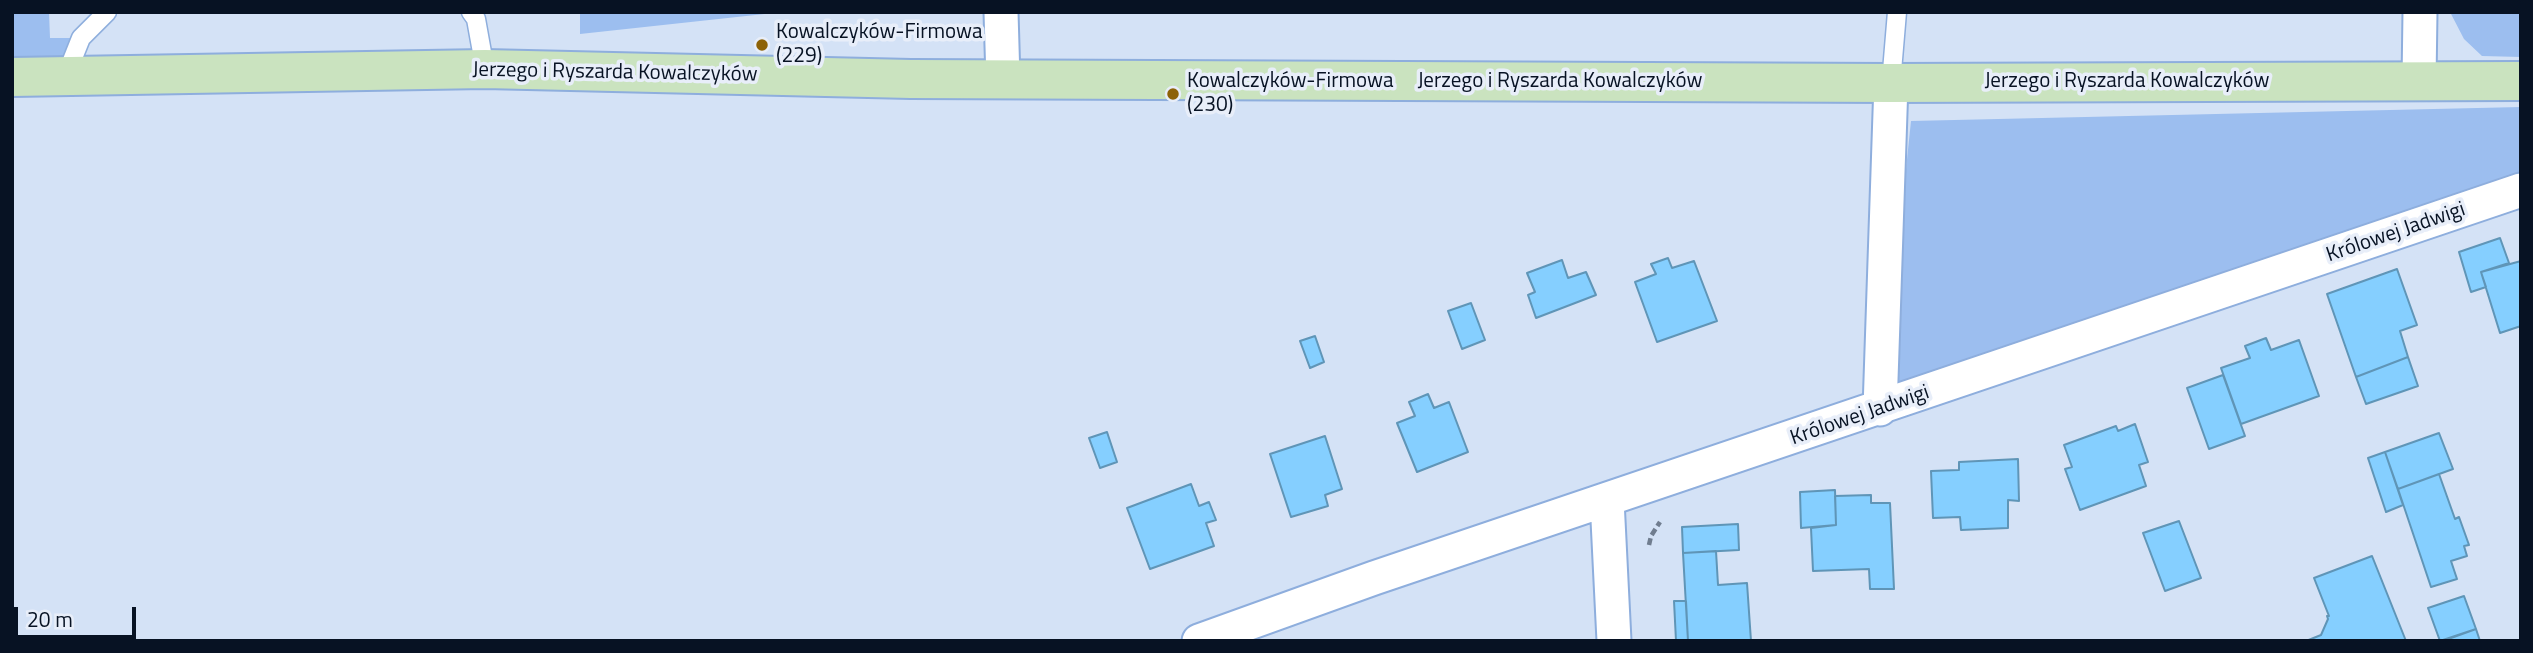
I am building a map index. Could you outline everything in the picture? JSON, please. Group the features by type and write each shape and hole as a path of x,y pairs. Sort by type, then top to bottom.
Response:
{"main road":[{"name":"Jerzego i Ryszarda Kowalczyków","path":"12,77 485,69 1003,80 1891,83 2521,81"}],"street":[{"path":"1001,12 1003,80"},
{"path":"2419,80 2420,12"},
{"path":"1881,409 1891,83"},
{"name":"Królowej Jadwigi","path":"1199,641 1374,578 2521,191"},
{"path":"1607,500 1614,641"}],"lane":[{"path":"65,78 81,38 107,12"},
{"path":"471,12 476,19 485,69"},
{"path":"1891,83 1897,12"}],"path":[{"path":"1650,558 1651,536 1668,514"}],"shaded area":[{"path":"12,12 49,12 50,38 81,38 65,78 12,79"},
{"path":"580,12 783,12 580,34"},
{"path":"2450,12 2521,12 2521,57 2482,56 2464,39"},
{"path":"2521,107 2521,190 1881,409 1911,121"}],"building":[{"path":"2500,238 2509,263 2481,272 2486,287 2471,292 2459,252"},
{"path":"1668,258 1672,268 1694,261 1717,321 1657,342 1635,282 1656,274 1651,264"},
{"path":"1562,260 1568,278 1586,272 1596,295 1536,318 1528,295 1535,292 1527,273"},
{"path":"2521,261 2521,326 2500,333 2481,272"},
{"path":"2397,269 2417,325 2400,331 2408,357 2356,377 2327,294"},
{"path":"1471,303 1485,340 1462,349 1448,311"},
{"path":"1315,336 1324,362 1310,368 1300,341"},
{"path":"2266,338 2271,350 2299,340 2319,396 2241,424 2221,368 2250,358 2245,346"},
{"path":"2408,357 2418,386 2366,404 2356,377"},
{"path":"2223,375 2245,436 2209,449 2187,388"},
{"path":"1428,394 1434,408 1449,402 1468,452 1417,472 1397,423 1415,416 1409,402"},
{"path":"2135,424 2148,462 2139,465 2146,486 2080,510 2065,469 2072,467 2064,445 2116,426 2118,431"},
{"path":"1107,432 1117,462 1100,468 1089,438"},
{"path":"2439,433 2453,469 2398,489 2385,452"},
{"path":"1325,436 1342,489 1325,495 1328,506 1291,517 1270,454"},
{"path":"2385,452 2403,505 2386,512 2368,458"},
{"path":"2018,459 2019,501 2008,500 2008,528 1961,530 1960,517 1933,518 1931,471 1959,470 1959,462"},
{"path":"2439,474 2455,519 2459,517 2469,545 2464,546 2467,556 2451,561 2457,579 2431,587 2398,489"},
{"path":"1191,484 1199,506 1209,502 1216,520 1206,523 1214,546 1150,569 1127,508"},
{"path":"1835,490 1836,525 1801,528 1800,492"},
{"path":"1871,495 1871,503 1890,503 1894,589 1870,589 1869,569 1813,571 1811,528 1836,525 1835,496"},
{"path":"2179,521 2201,578 2165,591 2143,533"},
{"path":"1738,524 1739,550 1683,553 1682,527"},
{"path":"1716,551 1718,585 1747,583 1751,641 1688,641 1683,553"},
{"path":"2372,556 2406,641 2306,641 2321,635 2329,616 2314,578"},
{"path":"2464,596 2476,629 2440,641 2428,608"},
{"path":"1674,601 1686,601 1688,641 1676,641"},
{"path":"2476,629 2480,641 2452,641 2451,638"}],"place":[{"name":"Kowalczyków-Firmowa (229)","path":"762,45"},
{"name":"Kowalczyków-Firmowa (230)","path":"1173,94"}]}
